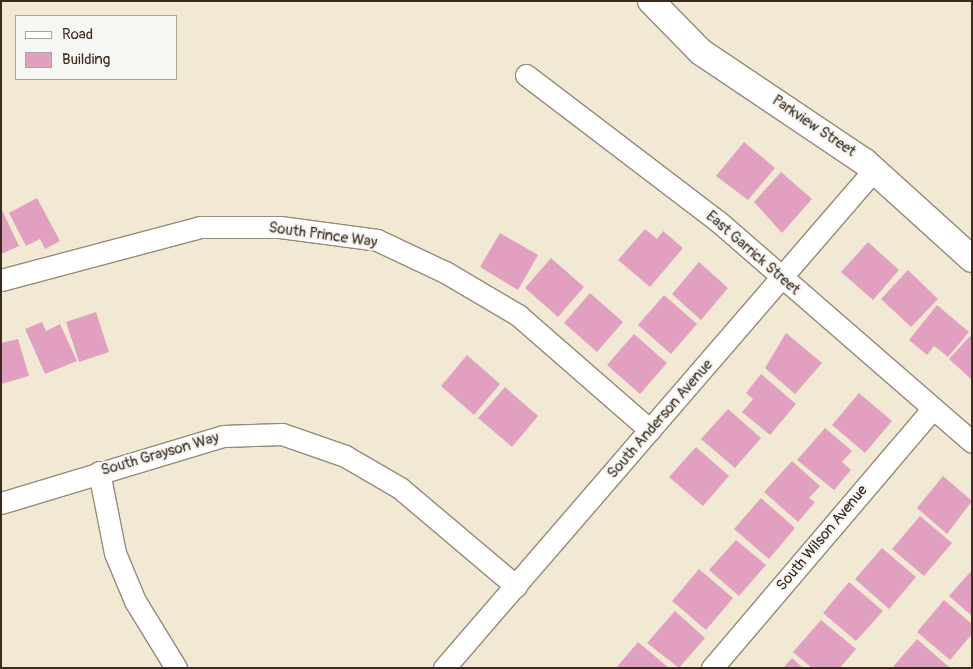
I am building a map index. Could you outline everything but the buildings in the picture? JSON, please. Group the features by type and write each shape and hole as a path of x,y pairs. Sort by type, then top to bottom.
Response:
{"street":[{"name":"Parkview Street","path":"651,1 701,52 874,170 972,259"},
{"name":"East Garrick Street","path":"526,75 704,210 972,442"},
{"name":"South Anderson Avenue","path":"444,668 783,278 874,170"},
{"name":"South Prince Way","path":"1,280 200,227 280,227 377,240 445,272 518,316 650,430"},
{"name":"South Wilson Avenue","path":"712,668 933,408"},
{"name":"South Grayson Way","path":"1,503 224,436 282,434 345,456 400,488 516,586"},
{"path":"99,472 115,553 134,601 176,668"}]}
